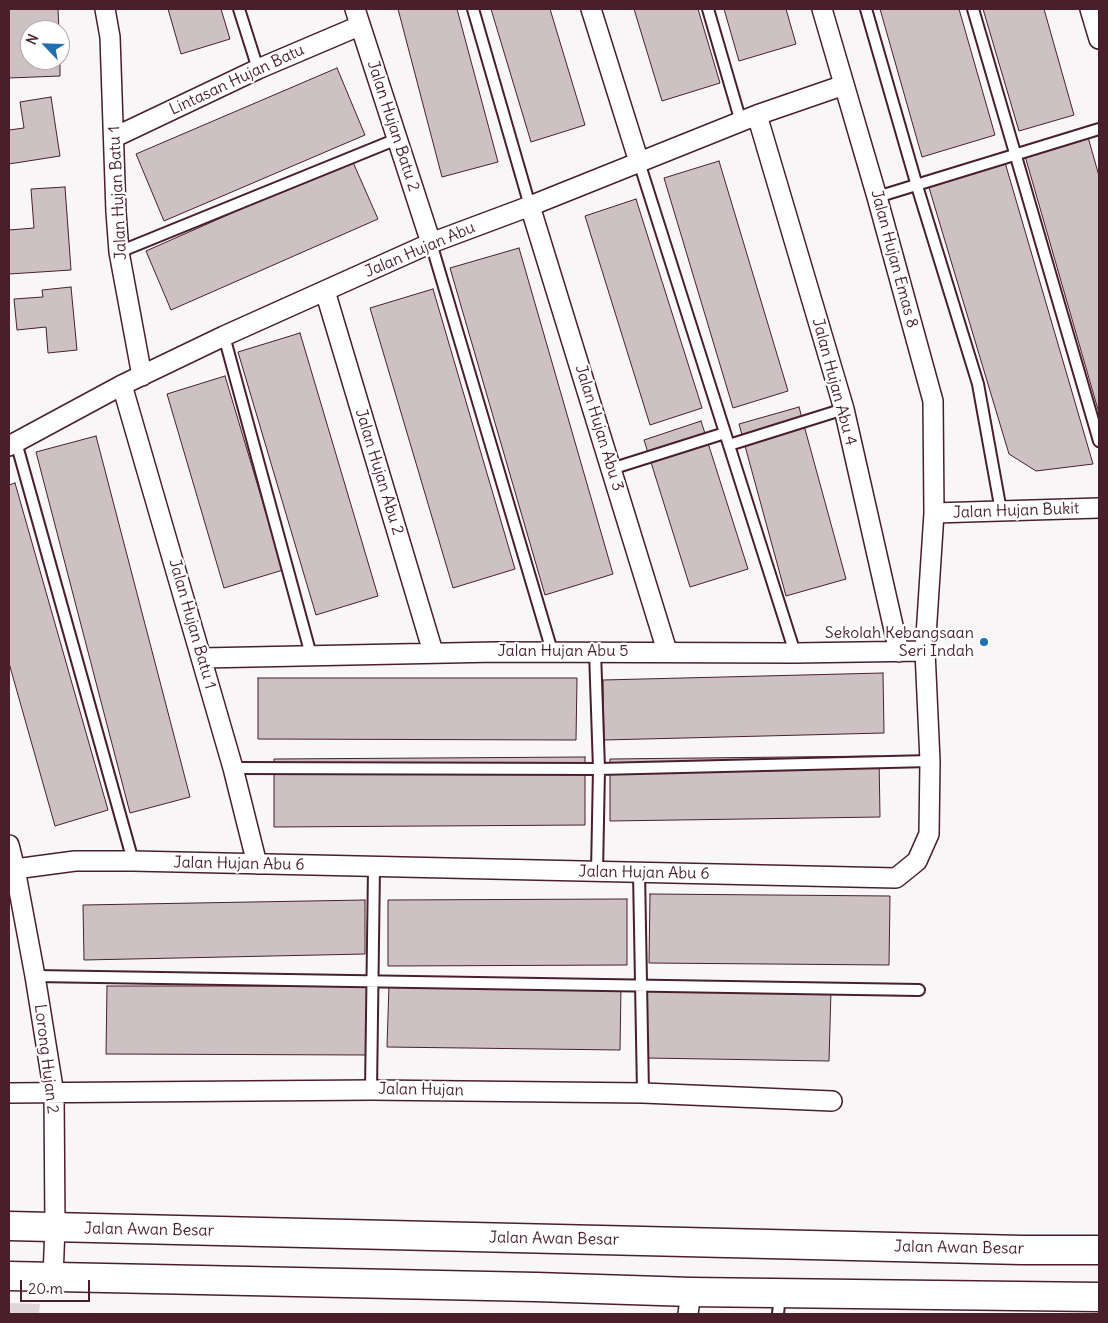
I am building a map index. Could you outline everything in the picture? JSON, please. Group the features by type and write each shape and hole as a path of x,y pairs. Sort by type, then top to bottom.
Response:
{"main road":[{"name":"Jalan Awan Besar","path":"9,1226 1022,1250 1099,1250"},
{"path":"9,1276 536,1287 690,1303 779,1304 1099,1297"}],"street":[{"name":"Jalan Hujan Batu 1","path":"105,9 110,37 115,137 116,212 120,252 142,376"},
{"path":"592,9 638,162"},
{"name":"Jalan Hujan Emas 8","path":"822,9 877,197 932,401 934,514"},
{"path":"1090,9 1099,39"},
{"name":"Lintasan Hujan Batu","path":"115,137 258,69 357,17"},
{"name":"Jalan Hujan Batu 2","path":"357,17 431,243"},
{"name":"Jalan Hujan Abu","path":"12,444 122,385 224,336 431,243 530,206 749,118 844,85"},
{"name":"Jalan Hujan Abu 4","path":"749,118 844,409 898,652"},
{"name":"Jalan Hujan Abu 3","path":"530,206 668,651"},
{"name":"Jalan Hujan Abu 2","path":"325,291 434,652"},
{"name":"Jalan Hujan Batu 1","path":"122,385 202,658 258,864"},
{"name":"Jalan Hujan Bukit","path":"934,514 1099,508"},
{"name":"Jalan Hujan Abu 6","path":"15,869 75,861 133,861 374,868 896,878 917,861 929,834 930,761 925,651 934,514"},
{"name":"Jalan Hujan Abu 5","path":"202,658 434,652 668,651 795,653 925,651"},
{"name":"Lorong Hujan 2","path":"9,845 15,869 54,1094 55,1227 53,1277"},
{"name":"Jalan Hujan","path":"9,1093 371,1090 643,1093 832,1101"}],"lane":[{"path":"239,9 258,69"},
{"path":"473,9 530,206"},
{"path":"708,9 749,118"},
{"path":"866,9 917,186 978,384 1001,511"},
{"path":"973,9 1099,441"},
{"path":"877,197 1099,129"},
{"path":"120,252 397,139"},
{"path":"638,162 795,653"},
{"path":"431,243 552,651"},
{"path":"224,336 312,655"},
{"path":"729,445 844,409"},
{"path":"611,469 725,433"},
{"path":"12,444 133,861"},
{"path":"595,651 599,769 597,872"},
{"path":"233,768 599,769 930,761"},
{"path":"371,1090 374,868"},
{"path":"639,872 643,1093"},
{"path":"34,976 919,990"}],"shaded area":[{"path":"9,1303 40,1304 39,1314 9,1314"}],"building":[{"path":"9,9 58,9 59,20 20,20 20,70 60,70 60,76 9,78"},
{"path":"168,9 221,9 230,39 181,54"},
{"path":"398,9 457,9 498,162 442,177"},
{"path":"491,9 550,9 585,125 531,142"},
{"path":"634,9 698,9 720,83 662,101"},
{"path":"724,9 786,9 796,44 739,61"},
{"path":"880,9 959,9 995,135 922,157"},
{"path":"983,9 1044,9 1074,115 1019,131"},
{"path":"337,68 365,135 164,221 136,154"},
{"path":"51,97 60,156 9,164 9,130 24,128 20,102"},
{"path":"1088,137 1099,176 1099,413 1025,156"},
{"path":"1004,159 1093,464 1036,471 1009,454 927,181"},
{"path":"352,160 378,219 171,310 146,251"},
{"path":"719,161 788,391 733,408 664,178"},
{"path":"65,187 71,270 9,274 9,230 34,228 31,189"},
{"path":"636,199 702,408 650,425 585,216"},
{"path":"519,248 613,574 545,595 450,268"},
{"path":"71,287 77,350 48,353 46,327 17,330 14,299 43,297 42,290"},
{"path":"433,289 515,569 453,588 370,308"},
{"path":"300,333 378,596 316,615 238,352"},
{"path":"225,376 283,570 224,588 167,394"},
{"path":"799,407 846,579 786,596 739,424"},
{"path":"701,421 748,569 690,587 644,440"},
{"path":"96,436 190,797 130,813 36,452"},
{"path":"15,483 108,810 55,826 9,663 9,485"},
{"path":"883,673 884,733 604,740 603,680"},
{"path":"258,678 577,678 576,740 258,739"},
{"path":"879,756 880,817 610,821 610,759"},
{"path":"585,757 585,825 274,827 274,759"},
{"path":"650,894 890,896 889,965 649,963"},
{"path":"627,899 627,965 388,966 388,900"},
{"path":"365,900 365,954 84,960 83,905"},
{"path":"389,985 621,987 620,1050 387,1047"},
{"path":"107,986 367,986 367,1055 106,1054"},
{"path":"647,987 831,990 829,1061 646,1058"}],"place":[{"name":"Sekolah Kebangsaan Seri Indah","path":"984,642"}]}
